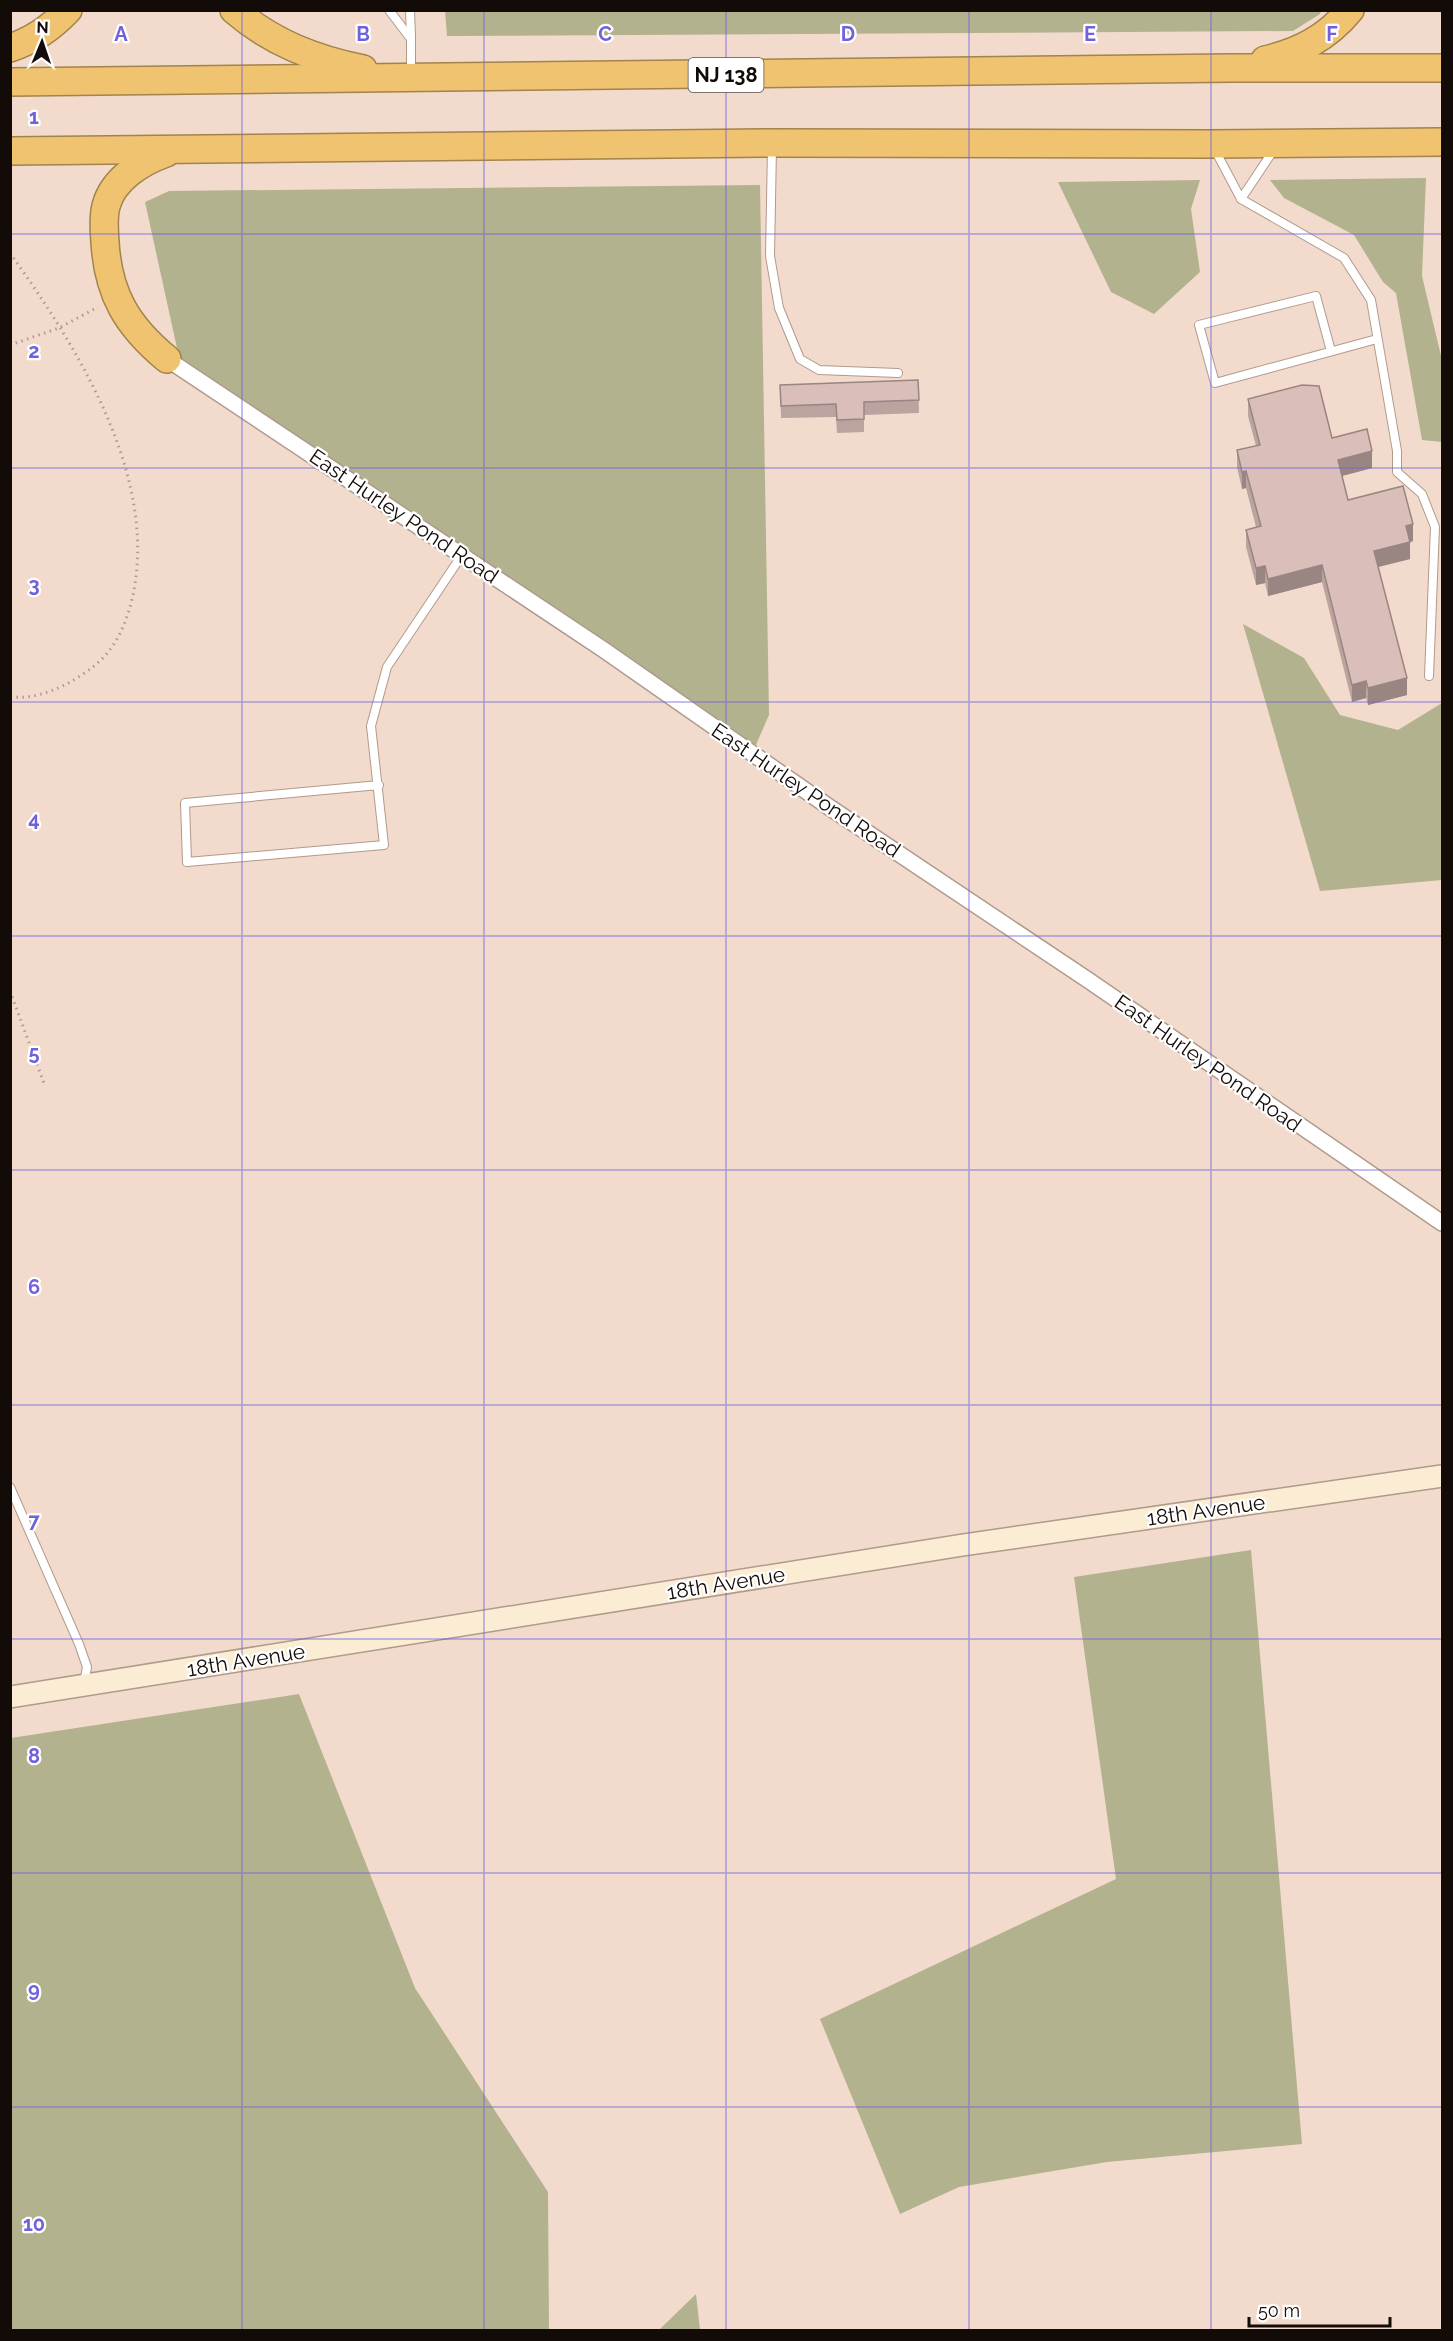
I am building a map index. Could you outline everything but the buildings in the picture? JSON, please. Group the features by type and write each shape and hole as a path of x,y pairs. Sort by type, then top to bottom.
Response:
{"highway":[{"path":"10,48 41,34 57,23 68,10"},
{"path":"234,10 262,32 298,51 342,64 411,79"},
{"path":"1231,68 1276,57 1312,43 1334,28 1350,10"},
{"name":"NJ 138","path":"10,82 1231,68 1443,68"},
{"path":"10,151 772,142 1211,144 1443,141"},
{"path":"167,358 142,336 124,313 111,285 106,254 106,206 116,186 135,168 148,160 176,150"}],"street":[{"name":"East Hurley Pond Road","path":"167,358 462,555 1443,1223"},
{"name":"18th Avenue","path":"10,1697 963,1545 1443,1476"}],"lane":[{"path":"389,10 411,39"},
{"path":"410,10 411,79"},
{"path":"772,142 771,256 779,308 800,359 819,370 898,373"},
{"path":"1241,199 1278,143"},
{"path":"1211,144 1241,199 1344,258 1371,300 1397,451 1397,472 1422,494 1435,527 1429,676"},
{"path":"1331,351 1316,296 1199,325 1215,383 1377,339"},
{"path":"379,784 185,803 187,862 384,845 379,784 371,726 387,667 462,555"},
{"path":"10,1487 79,1644 87,1667 83,1686"}],"path":[{"path":"10,253 91,382 123,463 130,488 138,539 135,584 124,625 114,643 100,660 80,676 59,688 36,695 10,697"},
{"path":"10,345 59,328 117,299"},
{"path":"10,991 45,1086"}],"green space":[{"path":"445,10 1321,11 1320,14 1293,31 447,36"},
{"path":"1426,178 1422,276 1442,360 1442,442 1422,440 1396,293 1383,282 1354,235 1284,198 1270,180"},
{"path":"1200,180 1191,209 1200,272 1154,314 1111,292 1058,182"},
{"path":"760,185 769,715 751,756 182,371 145,202 169,191"},
{"path":"1243,624 1304,658 1340,715 1398,730 1442,703 1442,880 1320,891"},
{"path":"1251,1550 1302,2144 1107,2162 959,2187 900,2214 820,2019 1116,1879 1074,1577"},
{"path":"299,1694 415,1988 548,2192 549,2330 11,2330 11,1738"},
{"path":"696,2294 700,2330 659,2330"}]}
